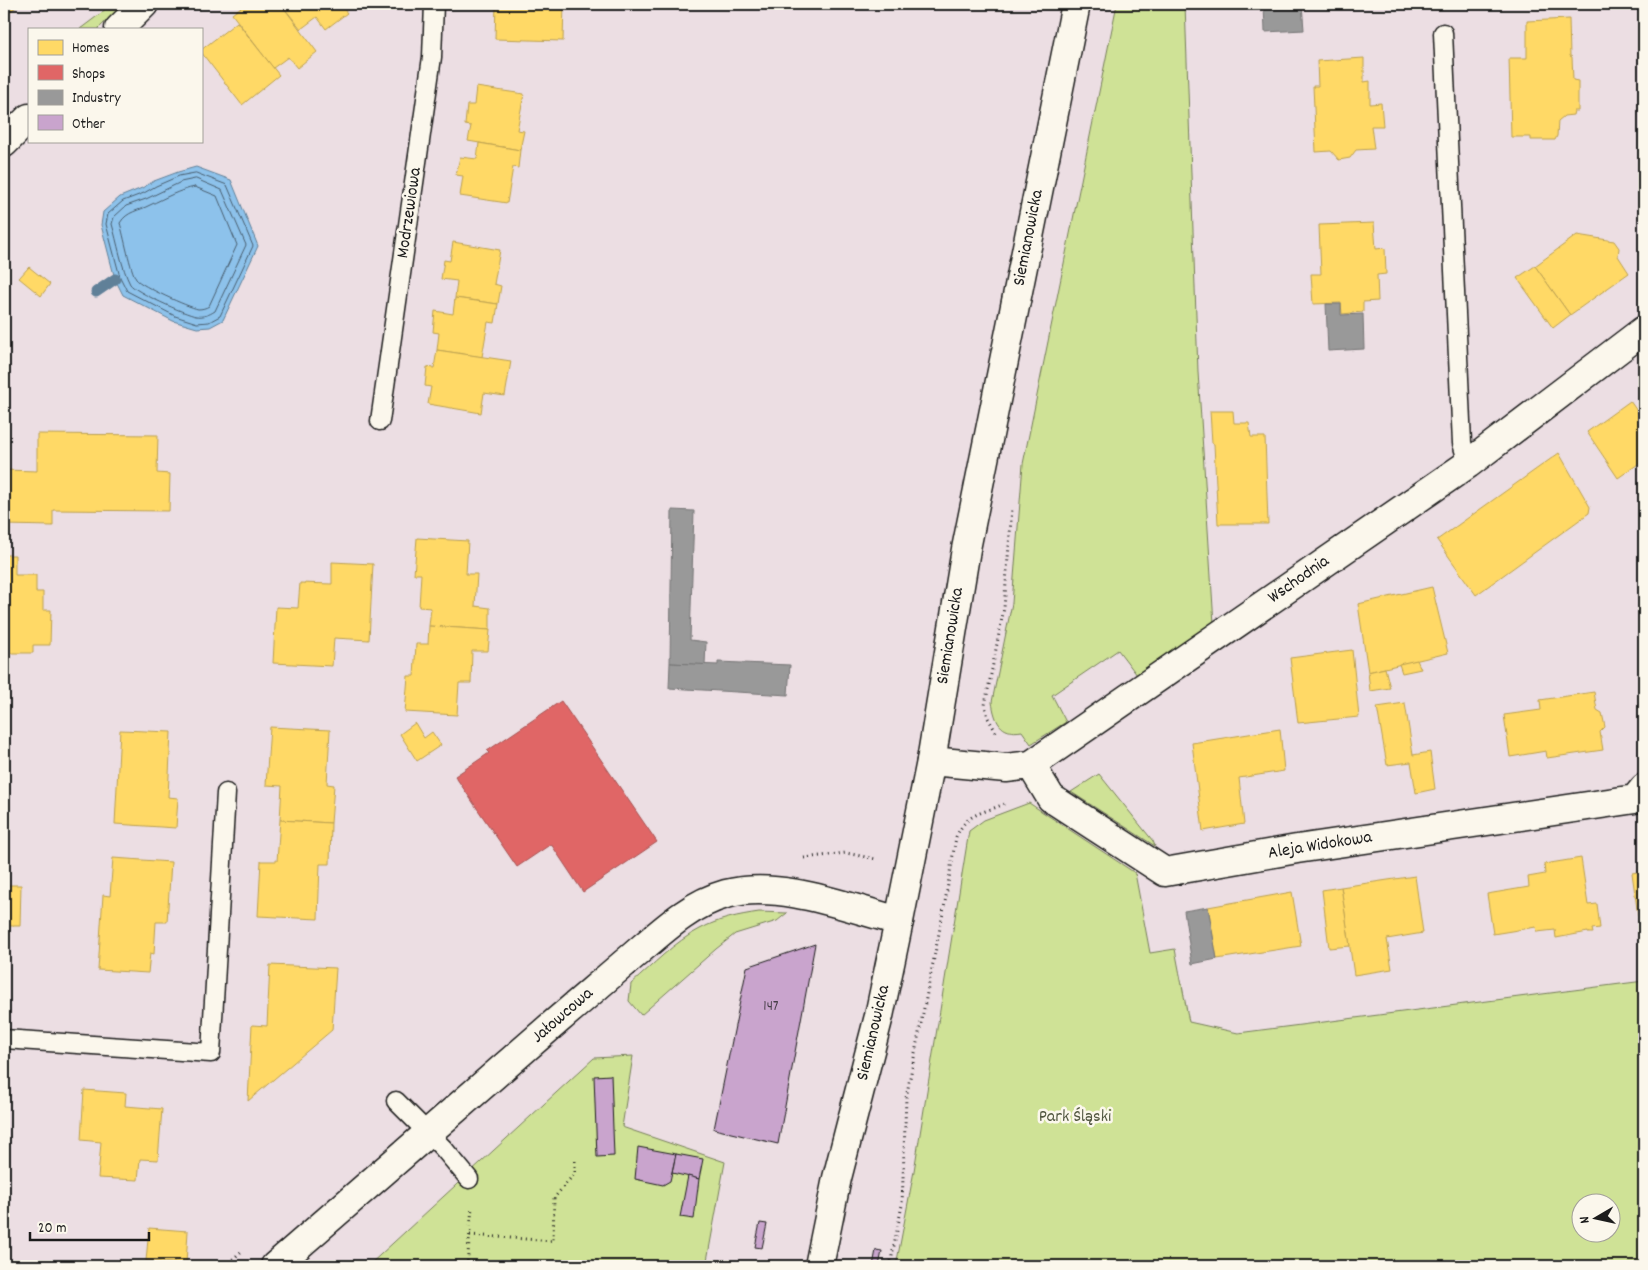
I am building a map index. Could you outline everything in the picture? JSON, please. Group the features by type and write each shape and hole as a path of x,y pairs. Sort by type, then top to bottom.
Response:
{"street":[{"path":"119,28 144,4"},
{"name":"Siemianowicka","path":"820,1266 837,1178 879,1016 930,761 966,550 1076,4"},
{"path":"4,143 28,119"},
{"name":"Wschodnia","path":"930,761 1006,768 1030,765 1468,464 1644,330"},
{"name":"Aleja Widokowa","path":"1030,765 1051,798 1165,872 1307,847 1635,799 1644,788"},
{"name":"Jałowcowa","path":"275,1266 671,924 706,902 725,895 754,890 791,892 898,920"}],"lane":[{"name":"Modrzewiowa","path":"380,421 432,57 434,4"},
{"path":"1443,33 1462,443 1468,464"},
{"path":"4,1038 212,1053 226,793"},
{"path":"396,1101 443,1148 470,1179"}],"path":[{"path":"997,734 988,718 985,705 1004,608 1012,503"},
{"path":"890,1266 902,1205 906,1098 944,908 956,837 960,828 967,820 975,814 1004,804 1004,798"},
{"path":"800,858 846,853 878,859"},
{"path":"470,1235 553,1241 554,1198 575,1173 575,1158"},
{"path":"466,1266 473,1203"}],"green space":[{"path":"111,4 124,4 99,28 81,28"},
{"path":"1117,4 1185,4 1198,372 1214,624 1137,675 1118,650 1052,695 1066,722 1031,744 1022,731 1008,731 1000,725 997,721 992,702 1012,603 1023,464"},
{"path":"1099,774 1153,841 1155,846 1071,792"},
{"name":"Park Śląski","path":"1029,803 1135,873 1150,953 1175,949 1189,1022 1238,1033 1644,981 1644,1266 896,1266 914,1171 969,831 984,820"},
{"path":"759,912 787,913 777,921 735,934 641,1015 629,1001 631,984 681,940 721,920"},
{"path":"633,1056 622,1127 725,1162 706,1266 368,1266 594,1058"}],"water":[{"path":"196,167 231,180 258,246 223,320 210,327 197,328 173,321 123,295 115,279 101,225 103,212 120,197 154,181"}],"building: Homes":[{"path":"4,4 20,4 4,16"},
{"path":"245,4 281,4 317,52 297,68 288,57 273,68 232,14"},
{"path":"281,4 340,4 347,13 326,29 317,17 301,29"},
{"path":"496,4 564,4 563,41 495,39"},
{"path":"1569,19 1573,80 1578,81 1578,111 1574,111 1573,115 1564,116 1558,121 1555,140 1531,140 1531,137 1511,137 1509,58 1527,58 1527,21"},
{"path":"237,22 279,75 242,105 202,53 202,49"},
{"path":"1364,58 1364,82 1370,81 1370,104 1381,103 1383,126 1371,126 1374,149 1356,150 1350,158 1339,160 1331,151 1316,152 1313,86 1318,86 1317,61"},
{"path":"476,87 524,94 517,130 524,131 520,150 468,141 471,126 465,125 467,105 474,105"},
{"path":"479,143 520,150 518,168 513,167 507,203 460,196 463,176 456,175 460,157 477,159"},
{"path":"1374,223 1376,249 1385,248 1386,274 1377,275 1378,301 1363,302 1363,312 1342,314 1341,303 1313,304 1311,274 1321,274 1319,225"},
{"path":"1577,235 1614,241 1619,248 1618,256 1629,273 1570,315 1535,266"},
{"path":"453,242 500,250 494,284 501,286 498,304 455,298 457,281 441,279 444,260 450,261"},
{"path":"1535,266 1570,315 1553,328 1517,278"},
{"path":"29,267 50,284 41,296 19,278"},
{"path":"455,298 498,304 495,323 488,322 482,357 437,350 439,333 433,332 435,311 453,314"},
{"path":"437,350 511,361 505,396 484,393 481,413 428,404 431,387 425,386 427,367 434,368"},
{"path":"1630,401 1644,421 1644,460 1618,478 1587,432"},
{"path":"1210,411 1233,411 1234,423 1249,423 1251,437 1265,437 1268,524 1218,524 1214,444 1212,443"},
{"path":"37,434 158,435 157,473 170,474 169,511 53,510 53,526 4,525 4,470 37,471"},
{"path":"1559,453 1590,507 1589,513 1476,595 1437,540"},
{"path":"417,538 468,541 466,574 477,574 475,606 490,608 490,630 429,626 431,608 419,607 421,574 414,574"},
{"path":"4,555 15,555 15,575 36,575 36,592 43,592 43,610 51,610 50,645 33,645 33,653 4,653"},
{"path":"332,562 373,564 369,640 334,638 332,666 273,663 276,607 298,608 300,583 332,584"},
{"path":"1432,587 1448,653 1368,672 1358,604"},
{"path":"429,626 490,630 488,651 472,651 471,683 459,683 457,715 405,712 408,676 414,676 416,644 428,644"},
{"path":"1352,650 1359,717 1298,723 1290,658"},
{"path":"1417,660 1421,669 1402,673 1399,664"},
{"path":"1385,668 1390,688 1370,691 1368,672"},
{"path":"1594,692 1597,710 1602,713 1605,727 1600,732 1603,750 1547,758 1546,751 1510,757 1504,715 1541,710 1540,700"},
{"path":"1405,703 1413,755 1430,752 1435,789 1416,793 1411,762 1387,765 1377,707"},
{"path":"415,723 424,738 432,732 441,745 417,761 400,734"},
{"path":"270,727 330,730 327,784 334,785 331,823 280,820 282,786 266,785"},
{"path":"1280,729 1284,771 1239,778 1244,824 1203,831 1192,743"},
{"path":"120,730 171,732 168,797 178,798 176,828 115,824"},
{"path":"280,820 331,823 330,864 320,864 318,919 258,916 261,861 277,861"},
{"path":"113,858 171,862 167,922 156,922 154,954 150,953 148,973 98,970 103,895 110,896"},
{"path":"1581,858 1588,905 1597,904 1600,928 1592,929 1593,933 1588,932 1556,938 1555,930 1537,932 1536,927 1493,934 1487,894 1529,887 1528,877 1545,874 1544,864"},
{"path":"1644,871 1644,915 1638,916 1632,873"},
{"path":"1415,876 1423,933 1387,939 1392,969 1354,975 1341,887"},
{"path":"4,885 21,885 20,926 7,926 7,960 4,960"},
{"path":"1341,887 1350,946 1329,948 1322,890"},
{"path":"1292,892 1301,946 1217,959 1208,907"},
{"path":"270,965 336,968 332,1030 248,1101 252,1025 267,1026"},
{"path":"84,1090 126,1093 125,1106 162,1109 158,1160 140,1159 138,1180 98,1178 101,1142 81,1140"},
{"path":"149,1228 188,1231 186,1264 146,1261"}],"building: Shops":[{"path":"561,701 657,842 583,892 551,844 517,867 455,776 489,753 487,751"}],"building: Industry":[{"path":"1264,4 1302,4 1304,30 1265,32"},
{"path":"1326,304 1341,304 1341,315 1363,314 1364,349 1328,351"},
{"path":"672,510 694,511 690,640 706,642 705,665 670,663"},
{"path":"718,662 790,665 788,695 669,688 670,663 718,665"},
{"path":"1208,907 1217,959 1192,964 1184,911"}],"building: Other":[{"path":"815,944 778,1144 714,1129 747,967"},
{"path":"611,1075 614,1156 597,1157 594,1076"},
{"path":"638,1147 676,1154 670,1181 663,1185 635,1179"},
{"path":"676,1154 703,1159 699,1179 672,1173"},
{"path":"688,1176 699,1179 694,1219 680,1217"},
{"path":"760,1223 767,1224 762,1248 755,1247"},
{"path":"876,1250 882,1251 879,1266 873,1266"}],"waterway":[{"path":"96,292 115,279"}]}
